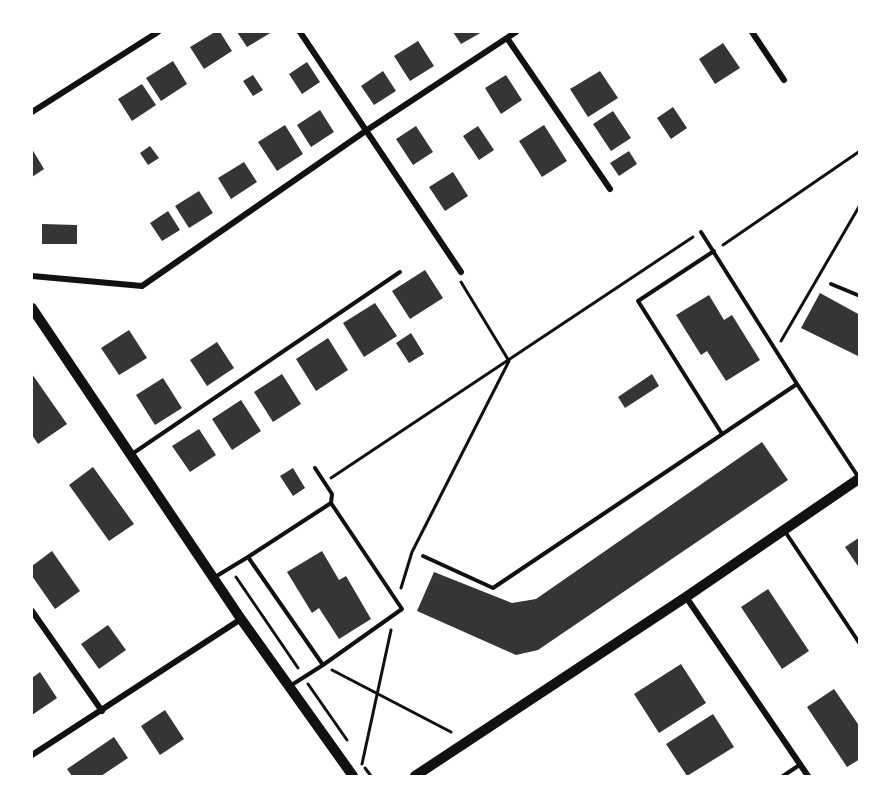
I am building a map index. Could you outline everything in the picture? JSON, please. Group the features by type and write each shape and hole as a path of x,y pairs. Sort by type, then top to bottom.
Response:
{"street":[{"path":"32,112 158,32"},
{"path":"300,32 461,272"},
{"path":"32,276 142,286 367,130 516,32"},
{"path":"752,32 784,80"},
{"path":"507,38 610,189"},
{"path":"32,308 241,619 353,777"},
{"path":"415,777 686,597 859,478"},
{"path":"686,597 808,777"},
{"path":"32,611 102,711"},
{"path":"32,755 241,619"}],"lane":[{"path":"701,232 859,478"},
{"path":"714,251 638,301 722,434"},
{"path":"131,454 400,272"},
{"path":"831,284 860,296"},
{"path":"423,556 493,588 797,384"},
{"path":"290,687 402,609 331,503 332,494 315,468"},
{"path":"213,578 331,503"},
{"path":"784,529 860,644"},
{"path":"248,557 323,665"},
{"path":"783,777 801,764"}],"path":[{"path":"714,251 860,151"},
{"path":"776,351 860,205"},
{"path":"325,483 701,232"},
{"path":"461,272 461,284 508,361"},
{"path":"397,601 412,552 508,361"},
{"path":"362,764 394,614"},
{"path":"323,665 451,732"}],"building":[{"path":"215,32 220,32 232,51 204,69 190,47"},
{"path":"237,32 272,32 247,47"},
{"path":"453,32 482,32 461,44"},
{"path":"418,41 434,66 410,81 394,56"},
{"path":"723,43 740,68 715,84 699,59"},
{"path":"173,61 187,84 161,101 146,78"},
{"path":"307,62 320,82 302,94 289,74"},
{"path":"383,71 396,91 374,105 361,86"},
{"path":"600,71 618,98 588,117 570,89"},
{"path":"253,75 263,90 253,96 243,81"},
{"path":"506,75 522,100 501,114 485,88"},
{"path":"142,84 156,105 132,121 118,99"},
{"path":"673,107 687,128 671,139 657,118"},
{"path":"320,110 334,132 311,147 297,125"},
{"path":"613,111 631,138 611,151 593,124"},
{"path":"285,125 303,154 277,171 258,142"},
{"path":"544,125 567,161 542,177 519,141"},
{"path":"416,126 433,152 413,165 396,139"},
{"path":"478,126 494,150 479,160 463,136"},
{"path":"150,146 159,158 148,165 140,153"},
{"path":"32,149 44,169 32,177"},
{"path":"629,151 637,164 619,176 610,163"},
{"path":"244,162 257,182 231,199 218,178"},
{"path":"453,172 468,196 445,211 429,187"},
{"path":"199,191 213,213 189,228 175,206"},
{"path":"168,211 180,230 162,241 150,223"},
{"path":"42,224 77,225 77,244 42,244"},
{"path":"425,270 443,298 410,319 392,291"},
{"path":"820,293 860,315 860,357 801,328"},
{"path":"709,295 724,320 732,315 760,360 726,381 707,351 701,355 676,315"},
{"path":"375,303 397,336 364,357 343,323"},
{"path":"129,330 147,358 119,375 101,348"},
{"path":"411,333 424,354 409,363 396,343"},
{"path":"328,338 348,370 316,391 296,359"},
{"path":"217,342 234,368 207,386 190,360"},
{"path":"32,374 67,424 38,444 32,435"},
{"path":"282,374 301,404 273,422 254,392"},
{"path":"652,374 659,386 625,408 618,397"},
{"path":"163,378 182,408 155,425 136,395"},
{"path":"241,400 261,431 232,450 212,419"},
{"path":"199,429 216,455 190,472 172,446"},
{"path":"762,442 788,480 538,650 516,655 417,611 434,572 512,603 536,599"},
{"path":"93,467 134,524 109,541 69,485"},
{"path":"293,468 305,488 293,496 280,476"},
{"path":"860,537 860,569 845,547"},
{"path":"52,551 80,591 55,609 32,576 32,566"},
{"path":"322,551 339,580 346,576 371,619 339,639 319,608 312,613 287,572"},
{"path":"768,589 809,651 782,669 741,607"},
{"path":"108,625 126,650 99,669 81,644"},
{"path":"681,664 706,703 659,733 634,694"},
{"path":"40,672 57,698 32,715 32,678"},
{"path":"834,689 860,727 860,759 847,767 807,707"},
{"path":"165,710 184,739 160,755 141,726"},
{"path":"713,714 734,747 687,776 666,744"},
{"path":"114,737 128,758 101,776 72,776 67,769"}]}
